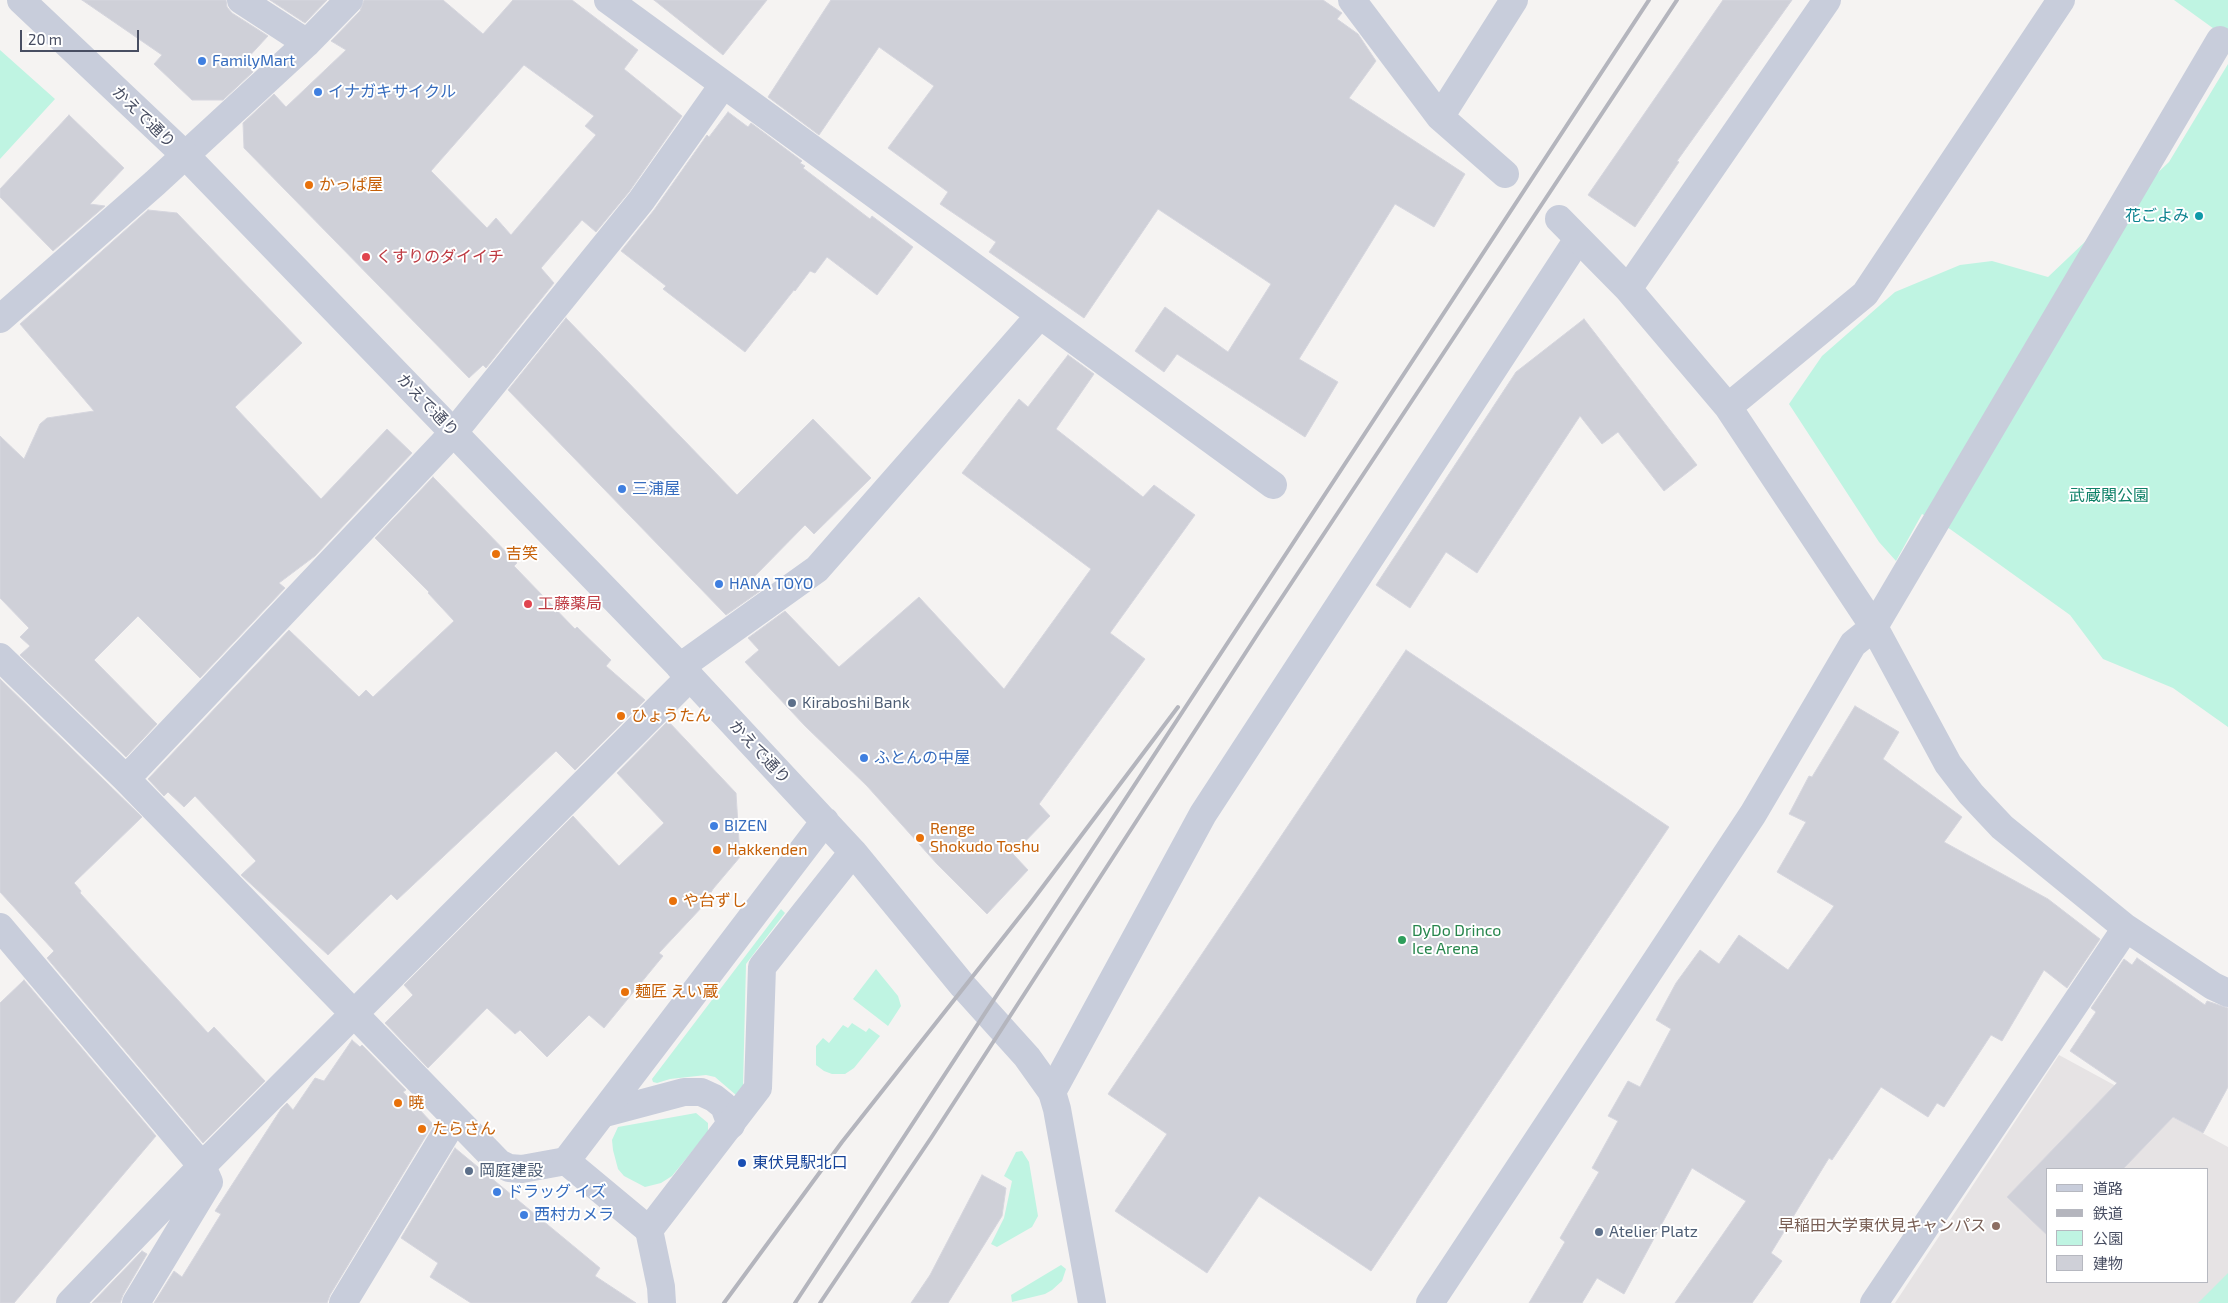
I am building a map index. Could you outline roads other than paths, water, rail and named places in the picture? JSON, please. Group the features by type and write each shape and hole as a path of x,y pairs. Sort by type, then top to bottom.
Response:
{"street":[{"name":"かえで通り","path":"21,0 185,155 685,672 853,852 963,986 1027,1057 1052,1092 1058,1108 1092,1303"},
{"path":"240,0 307,43"},
{"path":"0,319 185,155 307,43 349,0"},
{"path":"608,0 1273,485"},
{"path":"1352,0 1440,117 1505,174"},
{"path":"1440,117 1514,0"},
{"path":"1628,289 1827,0"},
{"path":"1728,407 1865,294 2061,0"},
{"path":"1430,1303 1753,814 1853,644 1874,627 2220,40"},
{"path":"126,779 454,432 641,201 723,85"},
{"path":"1559,219 1628,289 1728,407 1874,627 1948,764 1971,794 2002,827 2126,928 2213,986 2228,993"},
{"path":"1052,1092 1203,814 1578,239"},
{"path":"70,1303 202,1166 355,1013 685,672 817,569 1040,315"},
{"path":"0,657 126,779 499,1163 509,1168 544,1166 566,1161 605,1113 825,821"},
{"path":"649,1230 758,1088 762,966 853,852"},
{"path":"0,927 202,1166 209,1182 136,1303"},
{"path":"1874,1303 2126,928"},
{"path":"605,1113 684,1092 701,1092 714,1098 724,1106 731,1125"},
{"path":"343,1303 455,1118"},
{"path":"566,1161 649,1230 662,1287 662,1303"}],"railway":[{"path":"795,1303 1649,0"},
{"path":"820,1303 931,1138 1259,632 1677,0"},
{"path":"724,1303 842,1142 1029,905 1178,707"}],"place":[{"name":"FamilyMart","path":"202,61"},
{"name":"イナガキサイクル","path":"318,92"},
{"name":"かっぱ屋","path":"309,185"},
{"name":"花ごよみ","path":"2199,216"},
{"name":"くすりのダイイチ","path":"366,257"},
{"name":"三浦屋","path":"622,489"},
{"name":"吉笑","path":"496,554"},
{"name":"HANA TOYO","path":"719,584"},
{"name":"工藤薬局","path":"528,604"},
{"name":"Kiraboshi Bank","path":"792,703"},
{"name":"ひょうたん","path":"621,716"},
{"name":"ふとんの中屋","path":"864,758"},
{"name":"BIZEN","path":"714,826"},
{"name":"Renge Shokudo Toshu","path":"920,838"},
{"name":"Hakkenden","path":"717,850"},
{"name":"や台ずし","path":"673,901"},
{"name":"DyDo Drinco Ice Arena","path":"1402,940"},
{"name":"麺匠 えい蔵","path":"625,992"},
{"name":"暁","path":"398,1103"},
{"name":"たらさん","path":"422,1129"},
{"name":"東伏見駅北口","path":"742,1163"},
{"name":"岡庭建設","path":"469,1171"},
{"name":"ドラッグ イズ","path":"497,1192"},
{"name":"西村カメラ","path":"524,1215"},
{"name":"早稲田大学東伏見キャンパス","path":"1996,1226"},
{"name":"Atelier Platz","path":"1599,1232"}],"park label":[{"name":"武蔵関公園","path":"2109,496"}]}
